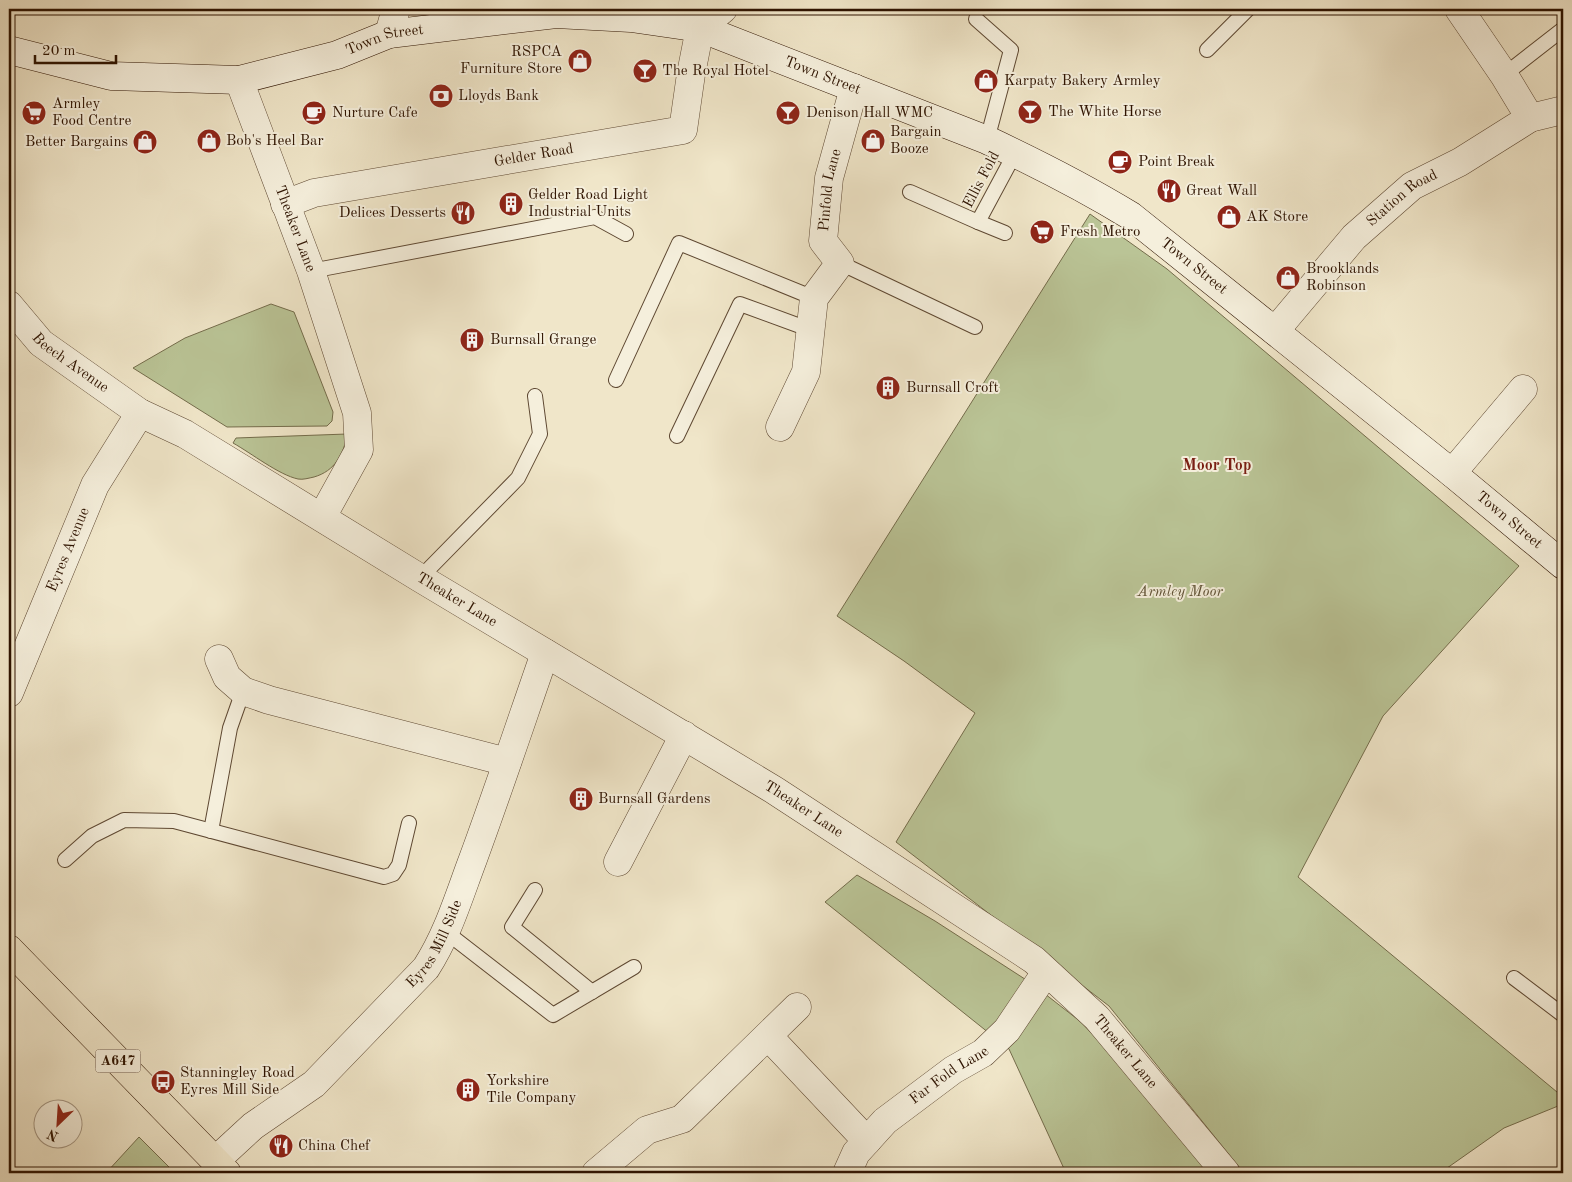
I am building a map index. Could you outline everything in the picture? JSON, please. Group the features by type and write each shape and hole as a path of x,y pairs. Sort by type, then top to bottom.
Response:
{"main road":[{"name":"A647","path":"9,949 222,1167"}],"street":[{"path":"700,28 723,9"},
{"path":"1459,9 1504,74 1530,118"},
{"name":"Town Street","path":"9,50 111,76 239,80 337,55 392,21 556,14 631,18 700,28 987,140 1015,153 1131,216 1452,473 1563,565"},
{"name":"Gelder Road","path":"285,204 314,193 683,130 700,28"},
{"name":"Theaker Lane","path":"239,80 311,271 357,413 359,450 322,517"},
{"name":"Pinfold Lane","path":"840,263 824,241 826,205 829,178 854,88"},
{"name":"Station Road","path":"1274,331 1354,237 1412,186 1460,162 1530,118 1563,110"},
{"path":"780,427 806,372 814,298 840,263"},
{"name":"Beech Avenue","path":"9,305 41,343 140,413"},
{"path":"1452,473 1523,389"},
{"name":"Theaker Lane","path":"140,413 185,434 420,578 774,790 1034,960 1097,1018 1226,1173"},
{"name":"Eyres Avenue","path":"9,693 95,485 140,413"},
{"name":"Eyres Mill Side","path":"222,1167 253,1126 314,1084 426,968 446,932 545,653"},
{"path":"220,659 227,677 243,691 269,700 507,762"},
{"path":"618,862 684,735"},
{"name":"Far Fold Lane","path":"847,1173 856,1153 885,1121 953,1070 983,1053 1007,1030 1046,972"},
{"path":"596,1173 647,1130 682,1119 797,1007"},
{"path":"768,1036 868,1141"}],"lane":[{"path":"1207,50 1248,9"},
{"path":"976,19 1011,50 987,140"},
{"path":"1504,74 1563,29"},
{"name":"Ellis Fold","path":"978,222 1015,153"},
{"name":"Ellis Fold","path":"910,192 1005,233"},
{"path":"311,271 595,217 626,234"},
{"path":"616,380 680,243 814,298"},
{"path":"840,263 975,327"},
{"path":"677,436 740,304 810,330"},
{"path":"420,578 518,478 540,434 535,396"},
{"path":"211,831 230,728 243,691"},
{"path":"64,860 92,836 124,820 174,821 384,877 393,874 399,865 409,822"},
{"path":"535,890 512,927 592,992"},
{"path":"446,932 553,1015 634,967"},
{"path":"1514,978 1563,1015"}],"green space":[{"name":"Armley Moor","path":"1090,214 1167,269 1519,566 1383,716 1298,877 1563,1097 1563,1104 1504,1128 1440,1173 1244,1173 1109,1006 896,842 975,713 904,661 837,616"},
{"path":"271,304 294,312 333,412 332,421 327,426 227,427 133,368 185,338"},
{"path":"347,434 341,455 328,471 314,477 302,479 290,477 282,473 233,443 236,438"},
{"path":"857,875 935,921 1031,983 1081,1022 1149,1096 1212,1173 1066,1173 1009,1049 825,902"},
{"path":"139,1137 175,1173 106,1173"}],"place":[{"name":"RSPCA Furniture Store","path":"580,61"},
{"name":"The Royal Hotel","path":"645,71"},
{"name":"Karpaty Bakery Armley","path":"986,81"},
{"name":"Lloyds Bank","path":"441,96"},
{"name":"The White Horse","path":"1030,112"},
{"name":"Armley Food Centre","path":"34,113"},
{"name":"Nurture Cafe","path":"314,113"},
{"name":"Denison Hall WMC","path":"788,113"},
{"name":"Bob's Heel Bar","path":"209,141"},
{"name":"Bargain Booze","path":"873,141"},
{"name":"Better Bargains","path":"145,142"},
{"name":"Point Break","path":"1120,162"},
{"name":"Great Wall","path":"1169,191"},
{"name":"Gelder Road Light Industrial Units","path":"511,204"},
{"name":"Delices Desserts","path":"463,213"},
{"name":"AK Store","path":"1229,217"},
{"name":"Fresh Metro","path":"1042,232"},
{"name":"Brooklands Robinson","path":"1288,278"},
{"name":"Burnsall Grange","path":"472,340"},
{"name":"Burnsall Croft","path":"888,388"},
{"name":"Burnsall Gardens","path":"581,799"},
{"name":"Stanningley Road Eyres Mill Side","path":"163,1082"},
{"name":"Yorkshire Tile Company","path":"468,1090"},
{"name":"China Chef","path":"281,1146"}],"district":[{"name":"Moor Top","path":"1217,466"}]}
